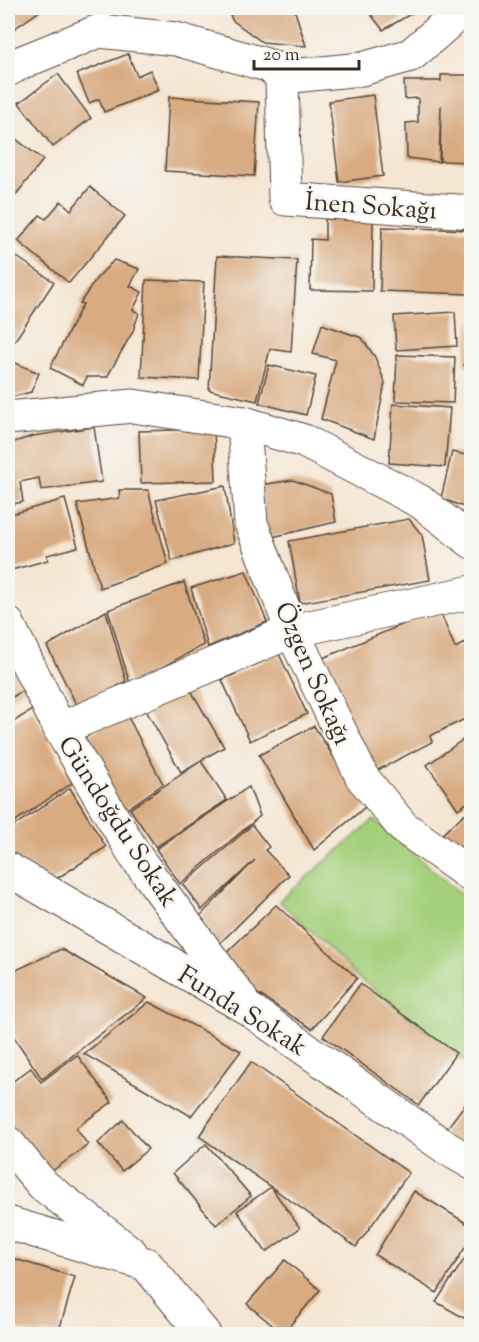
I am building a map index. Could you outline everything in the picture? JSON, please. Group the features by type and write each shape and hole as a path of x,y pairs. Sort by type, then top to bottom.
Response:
{"street":[{"path":"8,70 20,63 99,32 176,39 270,66 282,77 362,69 411,55 465,8"},
{"name":"İnen Sokağı","path":"282,77 285,199 471,212"},
{"path":"8,418 133,406 244,423 304,441 421,502 471,543"},
{"name":"Özgen Sokağı","path":"244,423 251,523 292,631 362,777 403,827 471,876"},
{"path":"60,729 292,631 471,592"},
{"name":"Gündoğdu Sokak","path":"8,624 60,729 136,857 247,1008"},
{"name":"Funda Sokak","path":"8,869 247,1008 471,1163"},
{"path":"8,1143 43,1185 146,1264 204,1335"},
{"path":"8,1223 146,1264"}],"green space":[{"path":"374,820 471,903 470,1066 359,978 279,901"}],"building":[{"path":"8,8 44,8 8,33"},
{"path":"228,8 294,8 306,46 262,42 232,20"},
{"path":"366,8 421,8 383,30"},
{"path":"128,54 137,76 150,70 159,90 104,112 99,99 89,103 77,74"},
{"path":"58,74 91,118 53,147 19,103"},
{"path":"441,75 467,75 471,86 471,162 440,161 441,105 439,162 407,158 406,123 418,122 418,98 405,99 404,81 441,81"},
{"path":"373,95 383,176 339,182 329,101"},
{"path":"169,97 259,102 254,176 165,171"},
{"path":"8,133 43,160 8,205"},
{"path":"90,187 125,216 69,283 18,241 40,215 46,219 61,201 71,210"},
{"path":"325,219 373,220 372,291 310,290 311,239 325,240"},
{"path":"382,227 471,230 471,294 380,291"},
{"path":"217,256 297,260 291,352 270,349 257,401 209,390"},
{"path":"17,257 54,282 14,342 8,338 8,271"},
{"path":"114,260 139,269 130,286 142,292 133,310 139,313 133,331 107,377 87,377 83,385 50,368 83,304 80,303 96,279"},
{"path":"146,280 204,282 199,380 141,377"},
{"path":"455,312 457,346 396,350 394,316"},
{"path":"471,321 471,366 464,365"},
{"path":"322,324 362,338 375,357 385,383 374,439 321,419 336,360 313,354"},
{"path":"397,355 455,357 453,403 395,401"},
{"path":"8,360 39,373 31,392 8,398"},
{"path":"269,365 316,376 306,415 259,403"},
{"path":"393,404 450,408 445,467 389,463"},
{"path":"94,427 102,482 41,490 39,478 20,482 23,502 8,505 8,444 33,436"},
{"path":"214,429 216,481 141,483 139,431"},
{"path":"452,452 471,456 471,510 441,498"},
{"path":"293,480 331,494 336,522 268,538 260,485"},
{"path":"225,486 234,543 172,561 156,500"},
{"path":"119,490 148,490 168,564 100,588 77,504 120,498"},
{"path":"65,499 78,547 47,555 48,560 8,571 8,515"},
{"path":"409,519 422,535 430,580 300,603 289,541"},
{"path":"246,571 267,622 208,647 191,588"},
{"path":"184,582 204,645 130,684 108,610"},
{"path":"439,609 455,648 471,640 471,705 466,709 469,717 430,736 432,742 374,772 316,661"},
{"path":"106,611 126,681 79,710 47,646"},
{"path":"279,654 307,714 250,741 222,680"},
{"path":"8,659 25,689 8,700"},
{"path":"185,680 224,747 181,772 143,705"},
{"path":"32,710 72,783 8,826 8,725"},
{"path":"125,711 163,784 118,815 82,740"},
{"path":"314,726 365,807 314,850 259,755"},
{"path":"471,734 471,800 458,809 427,765"},
{"path":"201,761 227,800 156,847 130,809"},
{"path":"249,787 260,816 180,884 156,849"},
{"path":"70,788 106,847 53,881 8,853 8,830"},
{"path":"471,808 471,863 438,838"},
{"path":"252,825 269,847 265,850 289,875 217,946 200,916 255,860 202,910 183,885"},
{"path":"276,905 357,978 312,1029 235,979 222,957"},
{"path":"61,949 147,998 42,1079 8,1028 8,974"},
{"path":"360,984 456,1053 419,1105 323,1036"},
{"path":"149,1002 241,1051 191,1116 84,1054"},
{"path":"77,1055 112,1102 76,1128 88,1145 45,1176 8,1124 8,1085 31,1068 41,1082"},
{"path":"251,1062 409,1173 356,1247 199,1136"},
{"path":"471,1096 471,1151 442,1135"},
{"path":"123,1120 148,1149 122,1171 98,1143"},
{"path":"206,1144 251,1196 216,1225 173,1173"},
{"path":"271,1187 300,1228 266,1252 237,1211"},
{"path":"414,1191 471,1226 471,1238 437,1293 375,1255"},
{"path":"471,1249 471,1322 436,1302"},
{"path":"8,1257 75,1277 58,1334 33,1334 12,1328 8,1330"},
{"path":"285,1260 320,1290 283,1334 247,1304"}]}
